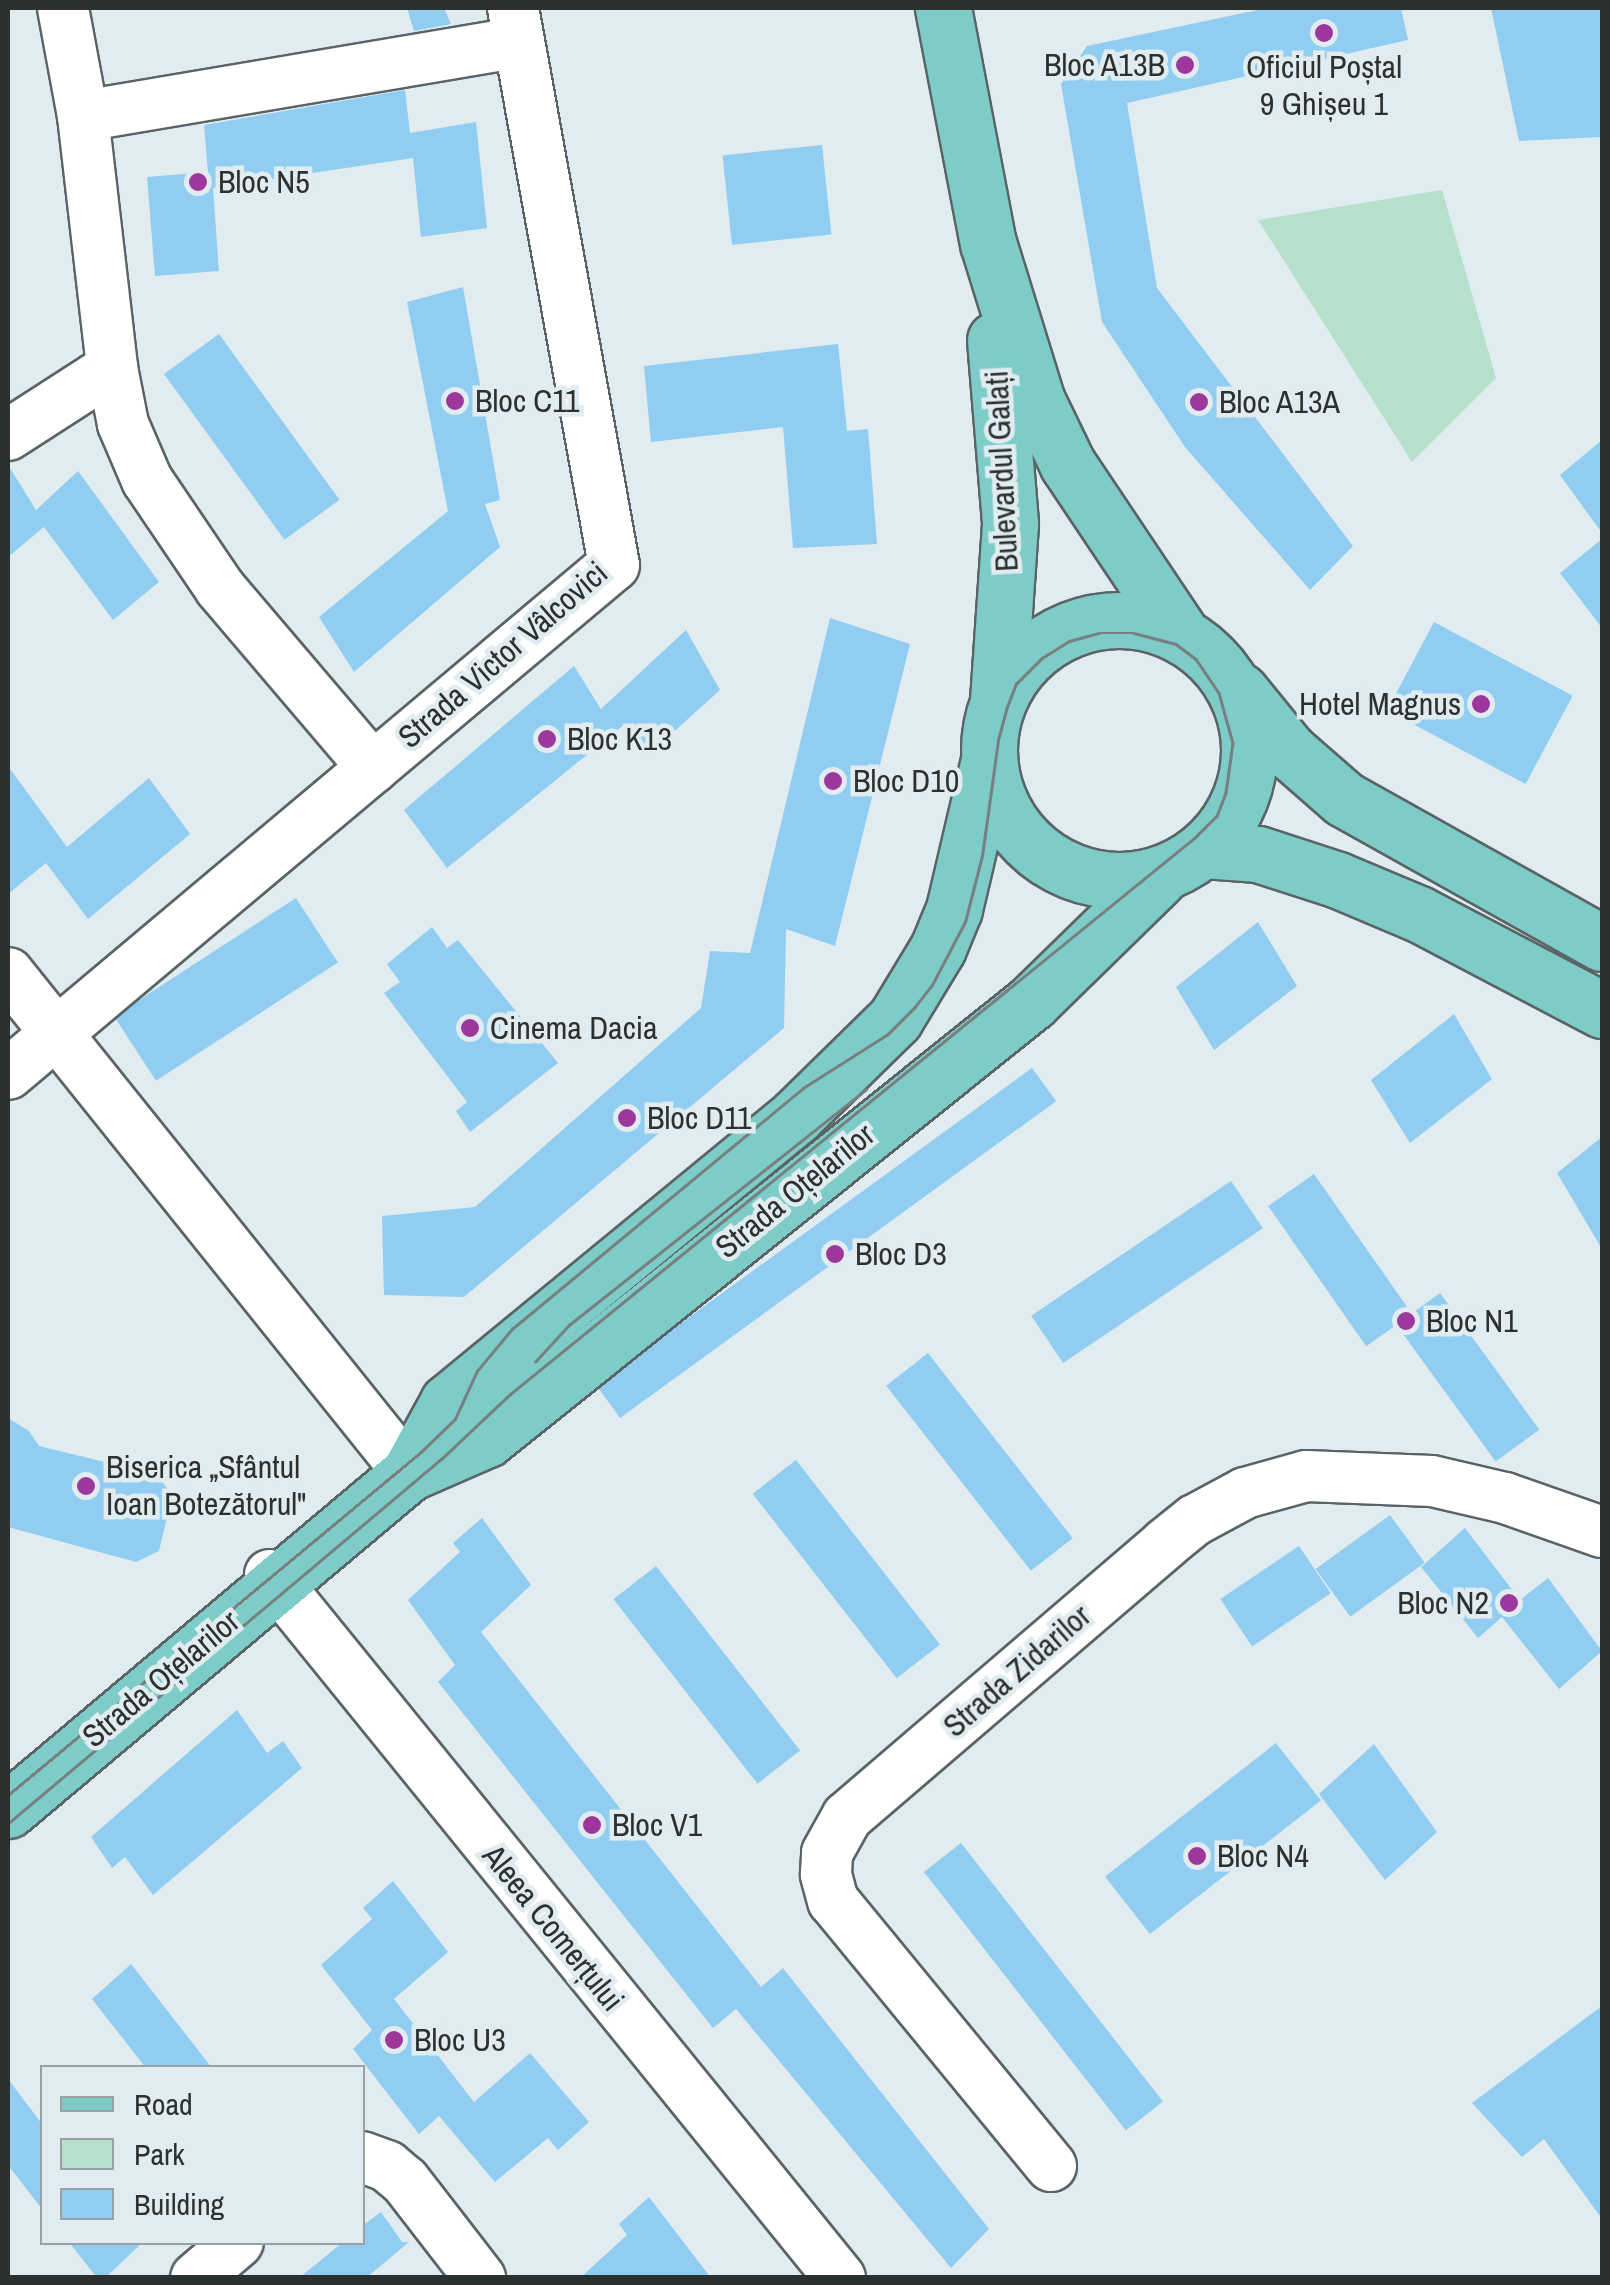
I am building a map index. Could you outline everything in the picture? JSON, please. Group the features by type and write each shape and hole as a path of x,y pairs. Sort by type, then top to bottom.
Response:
{"main road":[{"name":"Bulevardul Galați","path":"943,8 988,243 1010,524 998,700"},
{"name":"Bulevardul Galați","path":"988,243 1037,401 1068,466 1183,636"},
{"path":"1602,943 1344,799 1289,751 1225,674 1183,636 1142,622 1098,621 1056,636 1021,663 998,700 989,730 988,760 1000,806 1026,842 1063,869 1107,880 1182,864 1258,854 1338,880 1419,914 1602,1010"},
{"path":"1182,864 1229,820 1245,785 1250,746 1243,708 1225,674"},
{"name":"Strada Oțelarilor","path":"409,1473 448,1402 796,1116 895,1019 938,948 954,909 988,760"},
{"name":"Strada Oțelarilor","path":"8,1810 273,1579 409,1473 487,1439 1032,1002 1182,864"}],"street":[{"path":"63,8 82,116 112,368 123,424 147,480 220,588 373,768"},
{"path":"82,116 516,25"},
{"name":"Strada Victor Vâlcovici","path":"8,1074 614,564 516,25"},
{"path":"8,435 112,368"},
{"path":"8,973 409,1473"},
{"name":"Strada Zidarilor","path":"1052,2166 833,1901 826,1874 827,1853 847,1817 1195,1520 1245,1492 1306,1476 1432,1480 1506,1498 1602,1532"},
{"name":"Aleea Comerțului","path":"273,1579 840,2278"},
{"path":"365,2158 386,2166 405,2180 480,2278"},
{"path":"196,2278 234,2245"}],"green space":[{"path":"1442,190 1496,378 1412,462 1258,220"}],"building":[{"path":"407,8 444,8 451,24 414,31"},
{"path":"1267,8 1401,8 1408,40 1127,103 1157,288 1353,546 1310,590 1185,447 1102,322 1061,84 1087,46"},
{"path":"1491,8 1602,8 1602,137 1519,141"},
{"name":"Bloc N5","path":"405,90 410,133 476,122 487,228 421,237 413,158 213,188 219,271 155,276 147,177 208,172 204,125"},
{"path":"822,145 831,235 732,245 723,155"},
{"name":"Bloc C11","path":"463,287 500,500 485,504 500,547 354,672 319,617 448,511 407,302"},
{"path":"219,334 339,500 284,540 164,374"},
{"path":"838,344 847,431 868,429 877,544 793,548 783,427 651,442 644,366"},
{"path":"1602,440 1602,533 1560,475"},
{"path":"8,465 36,510 78,471 159,582 113,620 44,527 8,557"},
{"path":"1602,539 1602,628 1560,573"},
{"path":"830,618 910,644 835,946 786,929 784,1028 464,1297 384,1295 382,1216 475,1207 701,1008 710,951 750,953"},
{"name":"Hotel Magnus","path":"1434,622 1573,696 1526,784 1387,710"},
{"name":"Bloc K13","path":"686,630 720,690 648,755 625,724 447,868 404,810 574,666 601,709"},
{"path":"8,766 67,847 149,778 190,834 88,919 46,863 8,894"},
{"path":"296,898 338,963 156,1081 114,1016"},
{"path":"1258,922 1297,986 1214,1050 1176,987"},
{"name":"Cinema Dacia","path":"432,927 447,948 458,940 558,1063 470,1132 456,1111 467,1102 384,993 400,982 387,964"},
{"path":"1454,1014 1492,1079 1410,1143 1371,1080"},
{"name":"Bloc D3","path":"1032,1068 1056,1101 620,1418 596,1385"},
{"path":"1602,1137 1602,1249 1557,1173"},
{"path":"1314,1174 1412,1314 1366,1346 1268,1206"},
{"path":"1231,1181 1263,1228 1063,1363 1031,1316"},
{"path":"1440,1293 1539,1430 1496,1461 1396,1325"},
{"path":"928,1353 1073,1538 1031,1571 886,1386"},
{"name":"Biserica „Sfântul Ioan Botezătorul\"","path":"8,1418 29,1431 39,1446 158,1475 172,1496 159,1551 136,1562 8,1527"},
{"path":"796,1460 940,1644 897,1678 753,1494"},
{"path":"1390,1515 1425,1563 1350,1617 1316,1569"},
{"name":"Bloc V1","path":"482,1518 531,1585 481,1632 761,1987 783,1968 989,2229 951,2268 736,2009 713,2028 438,1682 455,1665 408,1600 460,1552 453,1543"},
{"path":"1465,1528 1520,1600 1548,1578 1602,1651 1559,1689 1502,1617 1478,1638 1421,1567"},
{"path":"1299,1546 1331,1593 1252,1646 1220,1599"},
{"path":"656,1566 800,1750 758,1784 613,1599"},
{"path":"237,1710 267,1753 283,1741 302,1768 153,1895 125,1857 112,1868 91,1837"},
{"name":"Bloc N4","path":"1276,1743 1321,1801 1150,1934 1105,1877"},
{"path":"1374,1744 1437,1832 1385,1880 1319,1794"},
{"path":"961,1843 1163,2101 1126,2130 924,1872"},
{"name":"Bloc U3","path":"393,1881 448,1952 394,1999 474,2102 530,2053 589,2122 558,2150 548,2138 495,2182 439,2116 419,2134 353,2049 372,2030 321,1965 372,1919 363,1908"},
{"path":"131,1964 210,2065 144,2065 92,1999"},
{"path":"1602,2006 1602,2219 1544,2139 1522,2157 1472,2103"},
{"path":"8,2079 40,2121 40,2206 8,2165"},
{"path":"649,2197 711,2278 580,2278 627,2235 619,2224"},
{"path":"381,2212 402,2242 409,2242 366,2278 299,2278 339,2245 365,2245 365,2224"},
{"path":"71,2245 140,2245 105,2278 97,2278"}],"tram line":[{"path":"8,1795 421,1452 455,1419 477,1371 512,1329 803,1088 888,1034 914,1008 932,985 965,922 982,856 998,740 1007,707 1016,684 1042,658 1069,641 1099,633 1134,633 1176,644 1196,659 1219,693 1233,743 1226,793 1217,816 1195,838 511,1394 443,1458 8,1824"},
{"path":"535,1362 569,1325 866,1090"}],"place":[{"name":"Oficiul Poștal 9 Ghișeu 1","path":"1324,33"},
{"name":"Bloc A13B","path":"1185,65"},
{"name":"Bloc N5","path":"198,182"},
{"name":"Bloc C11","path":"455,401"},
{"name":"Bloc A13A","path":"1199,402"},
{"name":"Hotel Magnus","path":"1481,704"},
{"name":"Bloc K13","path":"547,739"},
{"name":"Bloc D10","path":"833,781"},
{"name":"Cinema Dacia","path":"470,1028"},
{"name":"Bloc D11","path":"627,1118"},
{"name":"Bloc D3","path":"835,1254"},
{"name":"Bloc N1","path":"1406,1321"},
{"name":"Biserica „Sfântul Ioan Botezătorul\"","path":"86,1486"},
{"name":"Bloc N2","path":"1509,1603"},
{"name":"Bloc V1","path":"592,1825"},
{"name":"Bloc N4","path":"1197,1856"},
{"name":"Bloc U3","path":"394,2040"}]}
